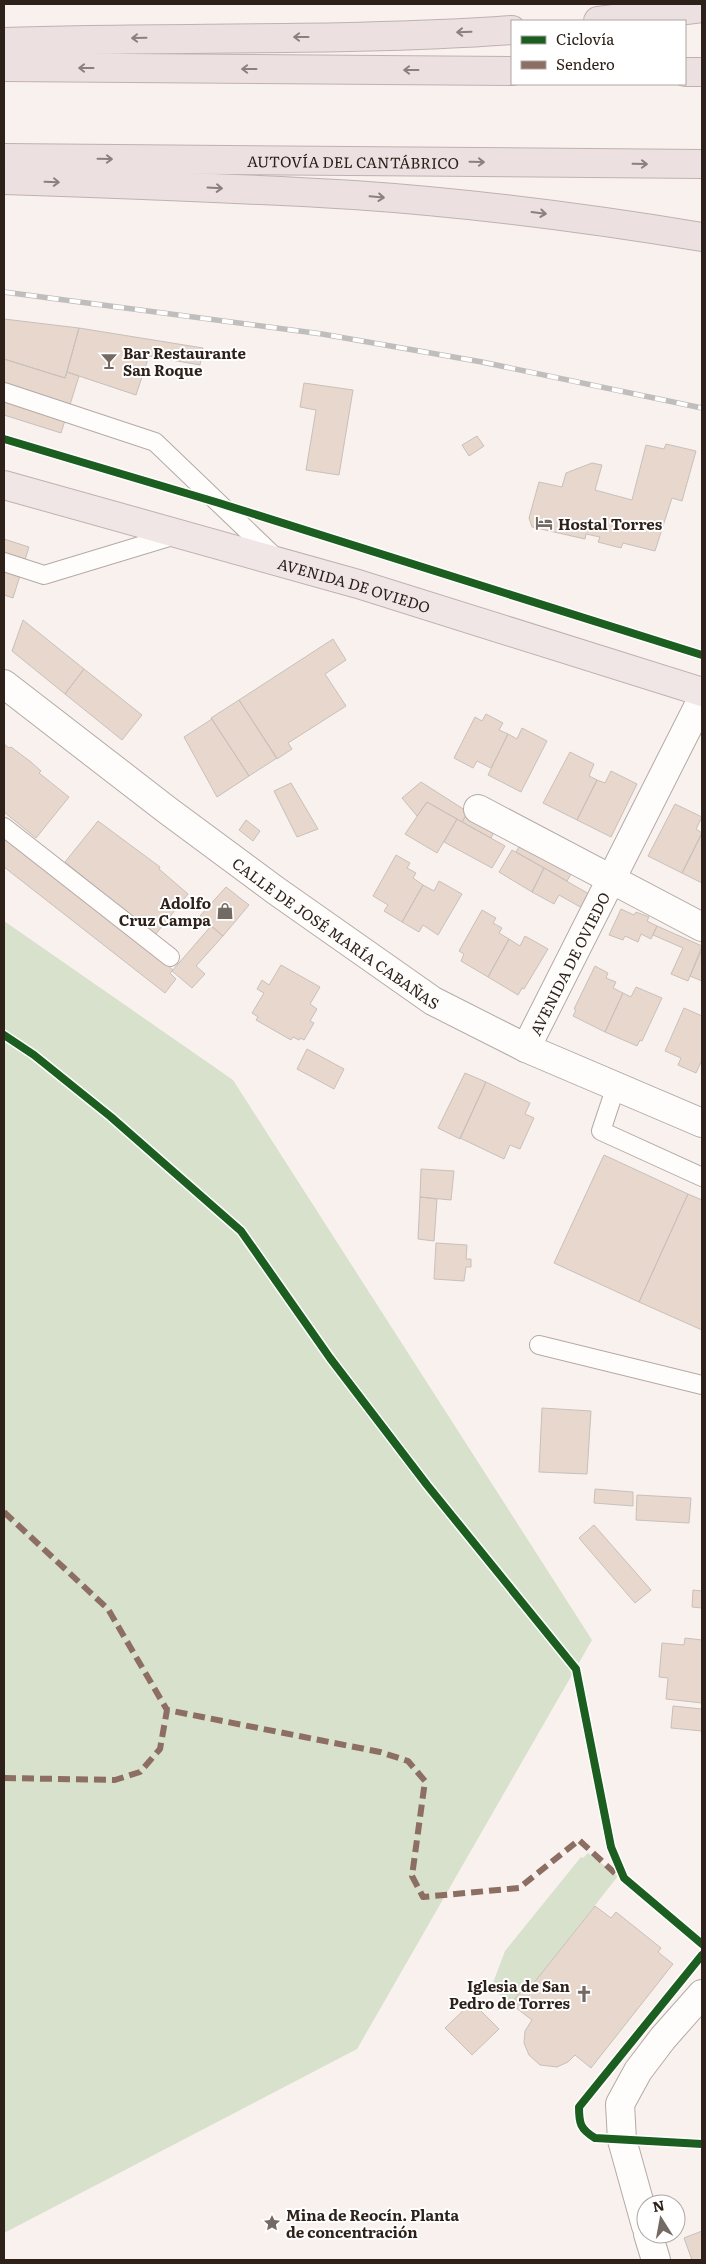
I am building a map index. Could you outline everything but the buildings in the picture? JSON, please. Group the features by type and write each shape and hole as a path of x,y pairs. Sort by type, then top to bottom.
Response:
{"highway":[{"path":"606,20 702,8"},
{"path":"4,42 357,36 511,30"},
{"path":"4,67 511,71"},
{"path":"686,72 702,72"},
{"name":"AUTOVÍA DEL CANTÁBRICO","path":"4,158 702,164"},
{"path":"4,180 182,186 354,195 535,213 702,237"},
{"name":"AVENIDA DE OVIEDO","path":"4,485 358,584 702,692"}],"street":[{"name":"CALLE DE JOSÉ MARÍA CABAÑAS","path":"4,684 167,810 400,980 447,1009 526,1048 702,1123"},
{"name":"AVENIDA DE OVIEDO","path":"526,1048 702,699"},
{"name":"AVENIDA DE OVIEDO","path":"478,809 702,927"},
{"path":"637,2194 622,2140 620,2104 638,2071 663,2038 702,1994"},
{"path":"651,2244 656,2260"}],"lane":[{"path":"4,392 156,442 280,562"},
{"path":"4,562 44,575 179,534"},
{"path":"4,827 170,957"},
{"path":"616,1086 601,1131 702,1177"},
{"path":"539,1345 702,1385"}],"green space":[{"path":"4,921 233,1080 592,1640 357,2049 4,2233"},
{"path":"588,1853 618,1876 533,1984 529,1981 511,2004 491,1988 505,1951 581,1857 583,1858"}],"railway":[{"path":"4,292 322,334 482,362 702,408"}],"marked path":[{"path":"4,1512 108,1609 167,1710"},
{"path":"4,1778 115,1780 140,1772 160,1749 167,1710 380,1752 408,1761 425,1781 412,1876 423,1897 519,1888 579,1840 618,1876"}],"cycle path":[{"path":"4,439 219,503 702,655"},
{"path":"4,1035 34,1055 111,1117 241,1231 330,1358 427,1485 576,1669 611,1847 624,1878 702,1944"},
{"path":"702,1955 579,2107 581,2125 586,2132 595,2138 702,2144"}],"place":[{"name":"Bar Restaurante San Roque","path":"109,361"},
{"name":"Hostal Torres","path":"544,523"},
{"name":"Adolfo Cruz Campa","path":"225,911"},
{"name":"Iglesia de San Pedro de Torres","path":"584,1994"},
{"name":"Mina de Reocín. Planta de concentración","path":"272,2223"}]}
